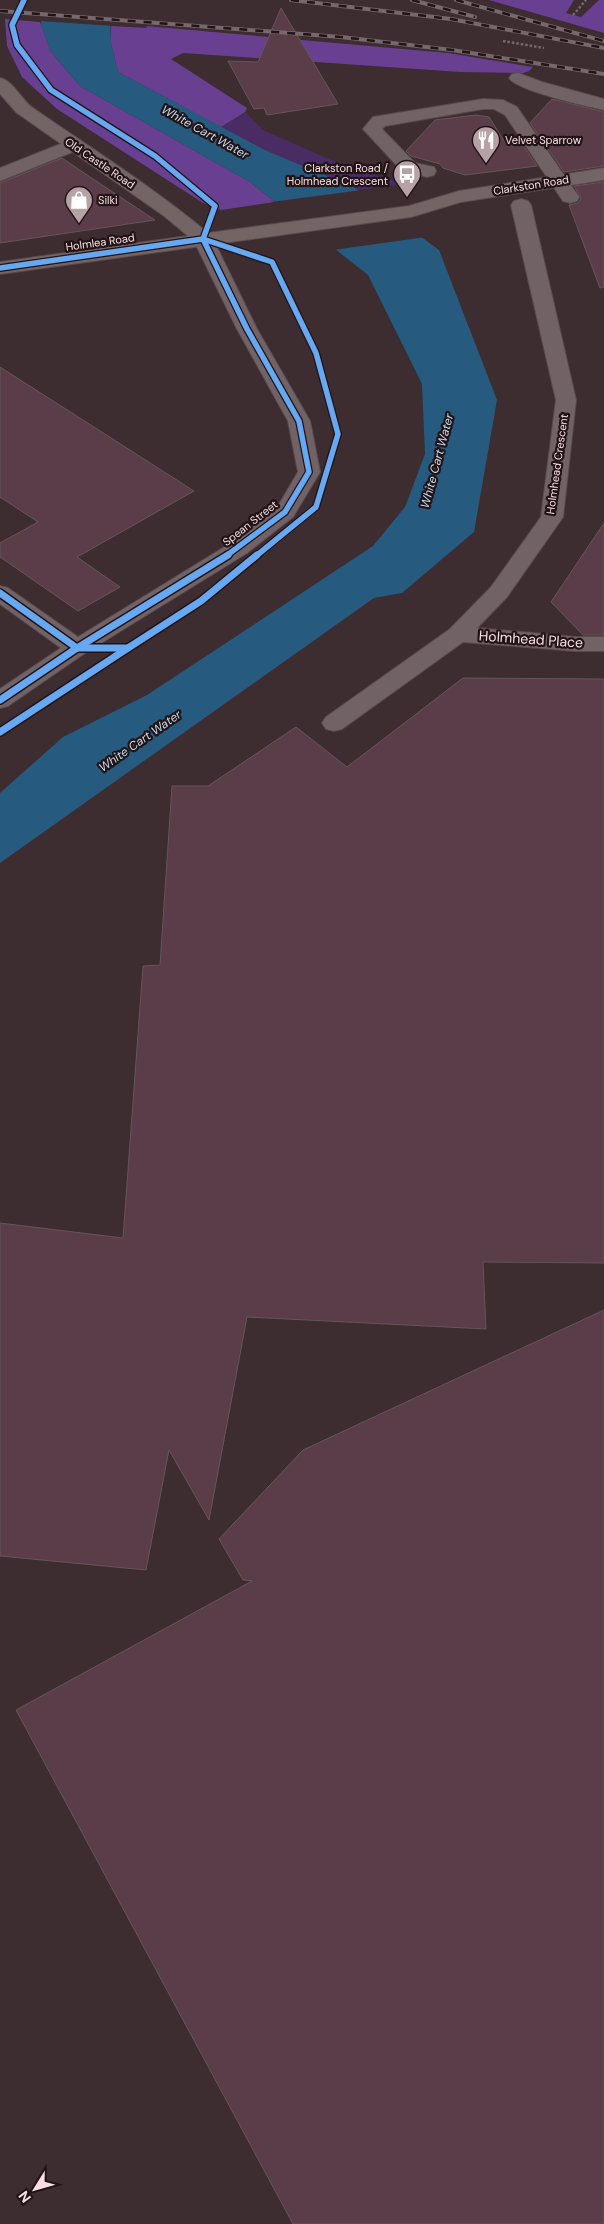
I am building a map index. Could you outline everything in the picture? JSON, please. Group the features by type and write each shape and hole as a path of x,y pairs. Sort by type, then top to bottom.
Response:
{"main road":[{"name":"Old Castle Road","path":"0,83 23,109 171,212 203,239"},
{"name":"Clarkston Road","path":"410,211 459,197 604,174"},
{"name":"Clarkston Road","path":"410,211 477,212 604,192"},
{"name":"Holmlea Road","path":"0,268 410,211"}],"street":[{"path":"518,78 536,86 604,105"},
{"path":"427,172 409,167 372,129 379,121 491,104 504,106 510,111 570,197"},
{"path":"0,175 73,145"},
{"name":"Holmhead Crescent","path":"334,723 458,634 499,592 552,517 566,400 521,205"},
{"name":"Spean Street","path":"0,700 77,648 238,548 285,512 309,472 299,421 247,329 203,239"},
{"path":"0,593 77,648"},
{"name":"Holmhead Place","path":"458,634 575,644 604,644"}],"path":[{"path":"574,15 586,0"},
{"path":"503,40 544,48"}],"shaded area":[{"path":"489,0 574,0 566,13 581,17 599,0 604,0 604,33"},
{"path":"5,19 40,22 51,52 80,86 250,182 275,202 221,210 203,203 57,109 22,77 7,46"},
{"path":"111,26 147,28 146,26 448,53 533,67 523,73 460,72 183,53 171,59 247,108 245,112 221,127 118,72 111,44"},
{"path":"245,112 263,130 338,163 404,184 358,190 265,150 221,127"}],"water":[{"name":"White Cart Water","path":"43,0 107,0 110,13 111,44 118,72 265,150 355,188 439,250 497,400 474,532 402,593 374,598 0,863 0,793 63,737 147,695 373,546 405,507 425,454 422,384 368,275 250,182 80,86 51,52 41,25"}],"pier":[{"path":"43,0 110,0 114,26 40,21"},
{"path":"362,190 426,237 333,250 271,202"}],"building":[{"path":"281,8 338,104 267,115 264,108 254,109 228,61 258,62"},
{"path":"552,99 604,112 604,166 564,172 530,123"},
{"path":"476,115 489,117 508,147 517,136 537,166 465,175 443,168 440,164 411,156 406,151 435,120"},
{"path":"62,158 155,220 0,243 0,183"},
{"path":"604,182 604,287 600,288 569,205 578,203 581,198 574,186"},
{"path":"0,367 194,491 77,557 120,587 78,611 0,557 0,543 38,522 0,497"},
{"path":"604,523 604,635 583,635 551,602"},
{"path":"463,678 604,679 604,1263 483,1262 486,1329 247,1317 209,1520 169,1450 146,1570 0,1556 0,1223 123,1238 143,966 160,965 172,786 208,786 296,727 347,767"},
{"path":"604,1310 604,2224 293,2224 16,1710 252,1581 243,1580 219,1539 303,1450"}],"railway":[{"path":"291,0 451,19 604,48"},
{"path":"412,0 475,17"},
{"path":"456,0 604,41"},
{"path":"0,11 341,37 452,50 604,74"}],"cycle path":[{"path":"24,0 12,25 17,45 51,90 155,156 215,206 203,239"},
{"path":"0,268 203,239 272,262 316,353 338,434 316,507 201,601 128,648 77,648"},
{"path":"0,700 77,648 239,548 285,512 309,472 299,421 247,329 203,239"},
{"path":"0,593 77,648"},
{"path":"0,732 128,648"}],"place":[{"name":"Velvet Sparrow","path":"486,164"},
{"name":"Clarkston Road / Holmhead Crescent","path":"407,198"},
{"name":"Silki","path":"79,224"}]}
